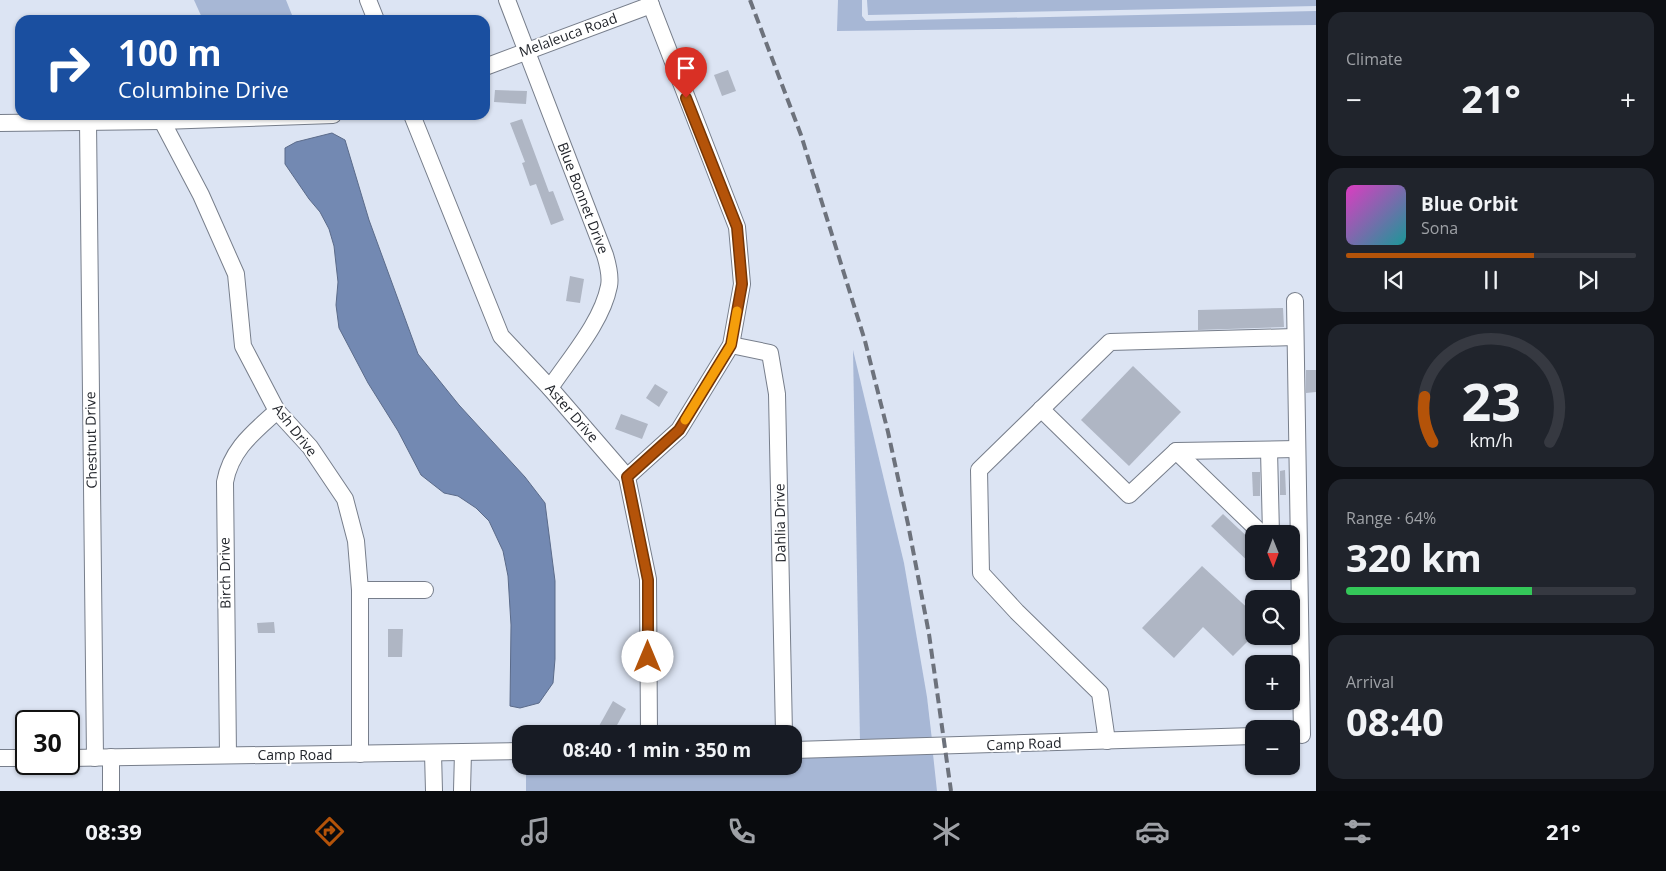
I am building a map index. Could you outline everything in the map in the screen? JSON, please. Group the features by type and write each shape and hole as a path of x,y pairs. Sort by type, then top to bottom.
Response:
{"street":[{"path":"368,0 374,15"},
{"name":"Blue Bonnet Drive","path":"508,0 605,256 609,272 610,285 598,314 550,388"},
{"path":"627,477 679,430 731,345 742,284 737,227 650,2"},
{"name":"Melaleuca Road","path":"490,65 650,2"},
{"path":"0,123 190,120"},
{"name":"Aster Drive","path":"414,120 500,336 550,388 627,477 648,580 648,725"},
{"name":"Ash Drive","path":"162,121 200,195 236,274 242,346 277,411 310,447 344,499 356,541 360,590 360,754"},
{"name":"Chestnut Drive","path":"88,122 103,757 111,791"},
{"path":"1295,302 1297,449 1296,525"},
{"path":"1107,741 1100,693 981,574 979,470 1110,342 1295,337"},
{"name":"Dahlia Drive","path":"731,345 770,353 777,394 784,725"},
{"path":"1040,409 1129,495 1176,451 1297,449"},
{"name":"Birch Drive","path":"228,755 225,482 230,462 235,453 277,411"},
{"path":"1269,450 1271,525"},
{"path":"1176,451 1253,525"},
{"path":"1296,580 1303,735"},
{"path":"360,590 425,590"},
{"name":"Camp Road","path":"802,750 1245,736"},
{"name":"Camp Road","path":"80,758 512,751"},
{"path":"462,791 463,752"},
{"path":"433,753 434,791"},
{"path":"0,758 15,758"}],"shaded area":[{"path":"194,0 286,0 292,15 201,15"},
{"path":"838,0 862,0 862,16 866,21 1316,11 1316,25 837,31"},
{"path":"867,0 1316,0 1316,6 868,15"},
{"path":"332,133 345,140 369,220 418,354 459,405 525,477 545,503 555,581 555,659 553,683 539,703 520,708 510,706 511,625 508,576 503,551 489,521 476,508 458,496 444,493 421,475 339,328 336,305 338,282 334,246 329,229 320,212 285,164 285,148 296,142"},
{"path":"853,350 904,563 927,697 932,740 860,742"},
{"path":"933,754 937,791 526,791 526,775 802,775 802,757"}],"building":[{"path":"728,70 736,91 722,96 714,75"},
{"path":"495,90 527,91 526,104 494,102"},
{"path":"522,119 549,192 553,191 564,220 551,225 536,184 530,186 522,163 525,162 510,123"},
{"path":"570,276 584,279 580,303 566,301"},
{"path":"1283,308 1284,327 1198,330 1198,310"},
{"path":"1133,366 1181,412 1129,466 1081,420"},
{"path":"1306,370 1316,370 1316,392 1306,393"},
{"path":"655,384 668,392 659,407 646,398"},
{"path":"621,414 648,424 642,439 615,429"},
{"path":"1285,470 1286,495 1280,495 1280,471"},
{"path":"1252,472 1260,472 1260,496 1253,496"},
{"path":"1223,514 1245,535 1245,558 1211,526"},
{"path":"1202,566 1245,606 1245,644 1233,656 1203,627 1174,658 1142,628"},
{"path":"274,622 275,633 258,633 257,623"},
{"path":"388,629 403,629 402,657 388,657"},
{"path":"613,701 626,709 617,725 600,725"}],"railway":[{"path":"750,0 801,135 865,341 888,432 908,524 929,634 951,791"}],"slow traffic":[{"path":"685,420 731,345 737,311"}],"route":[{"path":"648,657 648,580 627,477 679,430 731,345 742,284 737,227 686,98"}]}
